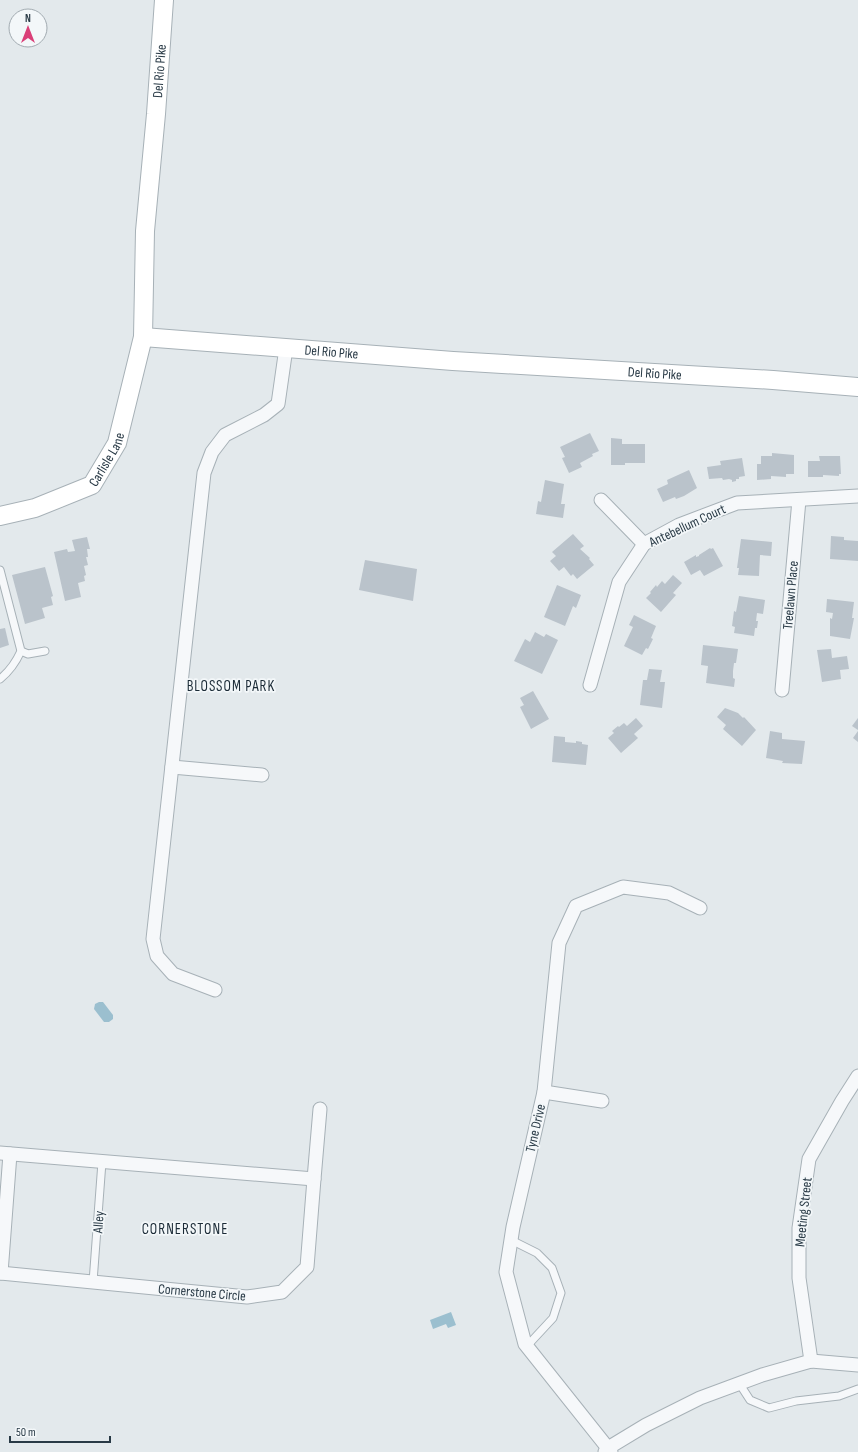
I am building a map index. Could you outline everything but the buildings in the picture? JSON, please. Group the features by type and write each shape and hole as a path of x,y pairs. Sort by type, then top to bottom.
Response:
{"street":[{"name":"Del Rio Pike","path":"164,0 156,114 145,231 143,337 453,361 757,379 858,387"},
{"name":"Carlisle Lane","path":"0,516 35,508 92,485 117,443 143,337"},
{"path":"215,990 173,974 157,956 153,939 204,473 212,452 225,435 264,415 278,404 286,348"},
{"name":"Antebellum Court","path":"590,685 619,582 644,544 679,525 737,503 858,496"},
{"path":"601,500 644,544"},
{"name":"Treelawn Place","path":"782,690 799,500"},
{"path":"172,767 262,775"},
{"name":"Tyne Drive","path":"608,1451 525,1344 506,1272 511,1240 544,1092 558,943 576,906 623,887 669,893 700,908"},
{"name":"Meeting Street","path":"811,1361 799,1278 799,1228 809,1159 858,1076"},
{"path":"544,1092 602,1101"},
{"name":"Cornerstone Circle","path":"0,1273 247,1297 282,1292 307,1267 320,1108"},
{"path":"0,1273 5,1154 314,1179"},
{"path":"608,1451 646,1425 700,1398 762,1374 811,1361 858,1366"}],"lane":[{"path":"0,570 21,651 8,673 0,679"},
{"path":"21,651 28,654 45,651"},
{"name":"Alley","path":"93,1282 102,1162"},
{"path":"511,1240 537,1253 552,1268 561,1293 553,1318 527,1346"},
{"path":"740,1383 750,1400 768,1408 796,1401 839,1396 858,1389"}],"water":[{"path":"103,1002 113,1015 113,1019 109,1022 104,1022 94,1009 95,1004"},
{"path":"451,1312 456,1325 448,1328 446,1324 433,1329 430,1320"}],"district":[{"name":"BLOSSOM PARK","path":"231,686"},
{"name":"CORNERSTONE","path":"185,1229"}]}
